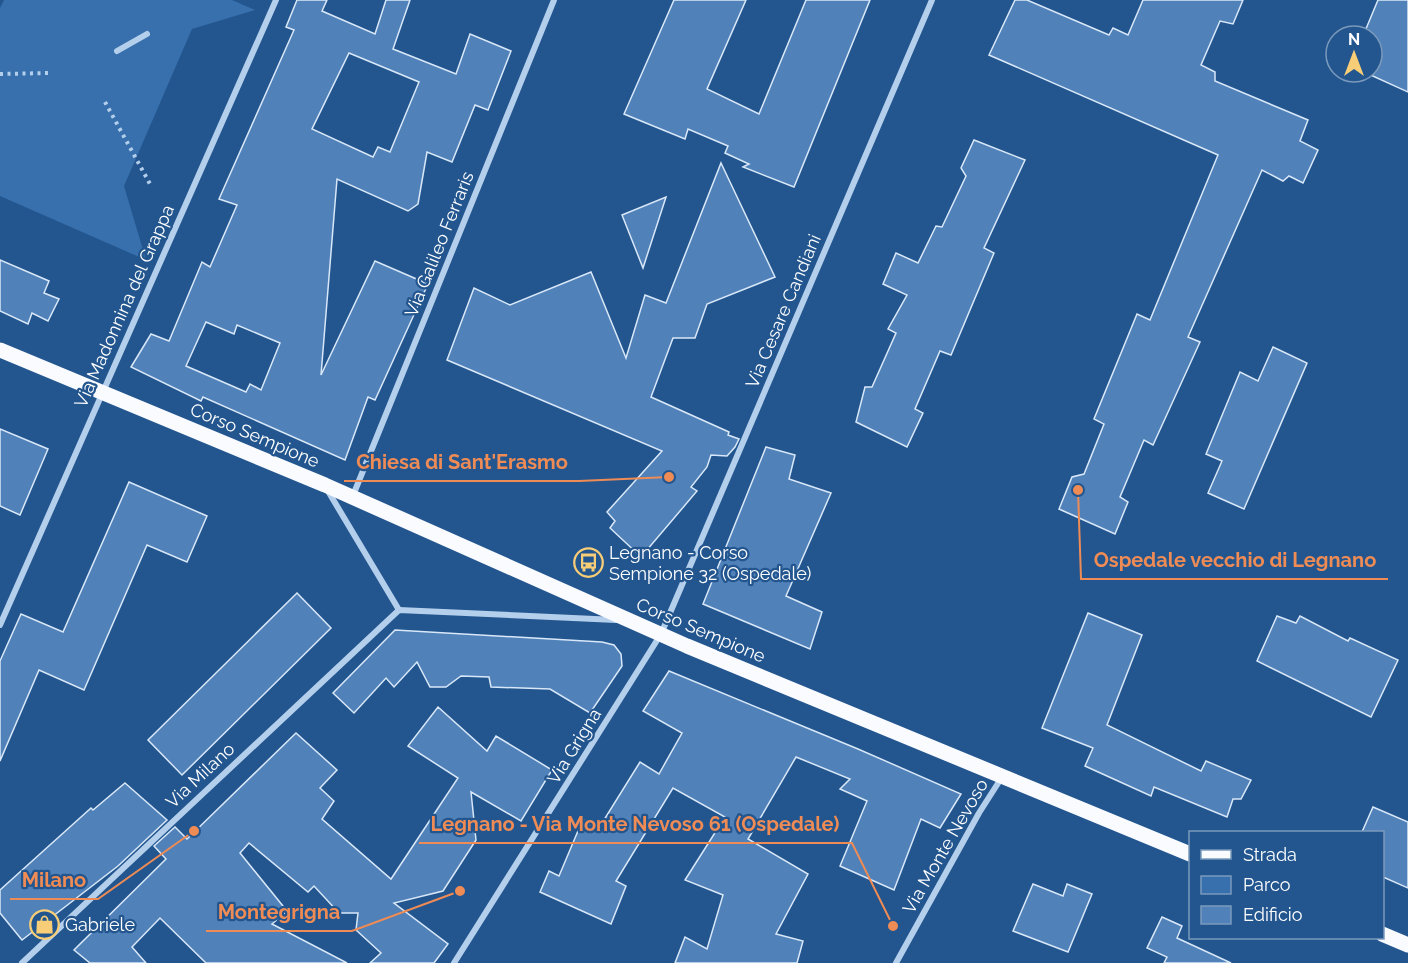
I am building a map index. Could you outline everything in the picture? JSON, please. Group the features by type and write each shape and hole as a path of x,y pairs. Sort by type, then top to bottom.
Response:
{"main road":[{"name":"Corso Sempione","path":"0,350 325,485 628,621 1189,853"},
{"path":"1384,934 1408,945"}],"street":[{"name":"Via Madonnina del Grappa","path":"0,626 276,0"},
{"name":"Via Galileo Ferraris","path":"352,498 554,0"},
{"name":"Via Cesare Candiani","path":"661,634 932,0"},
{"path":"117,51 147,34"},
{"path":"325,485 399,610 628,621"},
{"name":"Via Milano","path":"22,963 399,610"},
{"name":"Via Grigna","path":"454,963 661,634"},
{"name":"Via Monte Nevoso","path":"896,963 979,813 1003,776"}],"path":[{"path":"0,74 50,73"},
{"path":"105,102 150,184"}],"green space":[{"path":"4,0 232,0 255,10 192,29 124,186 146,260 0,196 0,8"}],"building":[{"path":"297,0 327,0 322,11 375,34 386,0 410,0 393,49 456,74 470,34 511,51 488,110 475,105 452,162 427,152 418,204 408,211 337,179 321,375 375,261 428,284 375,400 368,397 345,460 203,397 201,401 131,367 151,334 169,341 202,262 210,267 237,205 219,199 294,30 286,27","holes":["349,53 419,82 390,152 378,147 373,157 312,129","206,322 234,334 237,325 280,343 261,390 250,384 246,392 186,366"]},
{"path":"674,0 746,0 707,89 759,114 806,0 870,0 794,187 743,167 749,164 725,153 728,146 688,129 685,139 624,114"},
{"path":"1015,0 1027,0 1109,35 1113,28 1128,35 1143,0 1243,0 1233,24 1220,21 1201,65 1215,72 1215,81 1308,120 1300,141 1318,150 1303,183 1289,176 1283,181 1262,170 1188,337 1200,342 1153,445 1144,440 1120,497 1128,502 1115,534 1059,509 1072,477 1084,474 1104,424 1094,419 1137,314 1150,320 1218,155 989,55"},
{"path":"1378,0 1408,0 1408,92 1384,81 1384,24 1368,24"},
{"path":"974,140 1025,160 984,248 994,253 951,355 940,351 915,409 923,413 907,447 856,422 865,387 872,387 896,333 888,329 907,295 883,284 896,253 918,263 936,226 942,227 966,176 961,168"},
{"path":"721,163 775,277 707,304 695,338 673,338 651,397 729,432 728,435 739,439 727,456 711,455 707,467 691,487 697,491 641,557 610,528 615,521 607,512 662,451 447,360 474,288 510,305 591,272 626,358 645,295 666,303"},
{"path":"666,197 643,268 622,215"},
{"path":"0,260 49,281 44,293 59,299 48,321 32,313 28,324 0,311"},
{"path":"1273,347 1307,363 1244,509 1208,493 1222,461 1206,454 1240,372 1258,381"},
{"path":"0,429 48,449 20,515 0,506"},
{"path":"766,447 795,455 789,479 831,493 786,596 822,612 810,649 703,604"},
{"path":"129,482 207,516 187,562 147,545 84,690 39,670 0,761 0,661 21,614 63,632"},
{"path":"297,593 331,628 182,775 148,740"},
{"path":"1088,613 1142,635 1107,725 1201,771 1206,761 1251,780 1241,799 1233,799 1227,817 1154,787 1151,796 1085,766 1093,748 1042,728"},
{"path":"1277,616 1296,623 1300,616 1348,641 1350,638 1398,660 1371,717 1257,661"},
{"path":"395,630 602,642 614,645 621,654 622,666 590,713 550,689 491,687 489,677 461,676 446,687 430,687 417,662 394,687 386,678 354,713 333,693"},
{"path":"669,671 961,794 940,828 921,819 894,890 840,866 867,801 840,789 850,779 796,757 748,839 808,874 776,934 803,941 797,963 675,963 685,937 707,949 723,895 685,880 725,817 673,788 616,881 626,886 611,924 540,892 549,871 559,876 583,819 599,828 640,762 659,774 682,733 643,711"},
{"path":"438,707 487,751 496,736 552,770 521,821 471,792 476,840 443,891 394,903 448,944 434,963 370,963 381,953 356,930 358,913 339,913 314,886 308,892 249,843 240,853 287,911 272,924 347,963 206,963 160,918 132,947 146,963 90,963 74,950 166,859 154,846 175,827 187,839 296,733 337,770 320,788 334,801 322,819 391,879 458,778 408,746"},
{"path":"125,783 167,820 118,866 22,940 0,913 0,890 91,808 93,810"},
{"path":"1373,807 1408,822 1408,888 1384,877 1384,831 1362,831"},
{"path":"1033,884 1063,896 1067,884 1092,894 1068,952 1013,931"},
{"path":"1162,917 1182,926 1177,938 1231,963 1164,963 1167,957 1147,948"}],"place":[{"name":"Chiesa di Sant'Erasmo","path":"669,477"},
{"name":"Ospedale vecchio di Legnano","path":"1078,490"},
{"name":"Legnano - Corso Sempione 32 (Ospedale)","path":"588,562"},
{"name":"Milano","path":"194,831"},
{"name":"Montegrigna","path":"460,891"},
{"name":"Gabriele","path":"44,924"},
{"name":"Legnano - Via Monte Nevoso 61 (Ospedale)","path":"893,926"}]}
